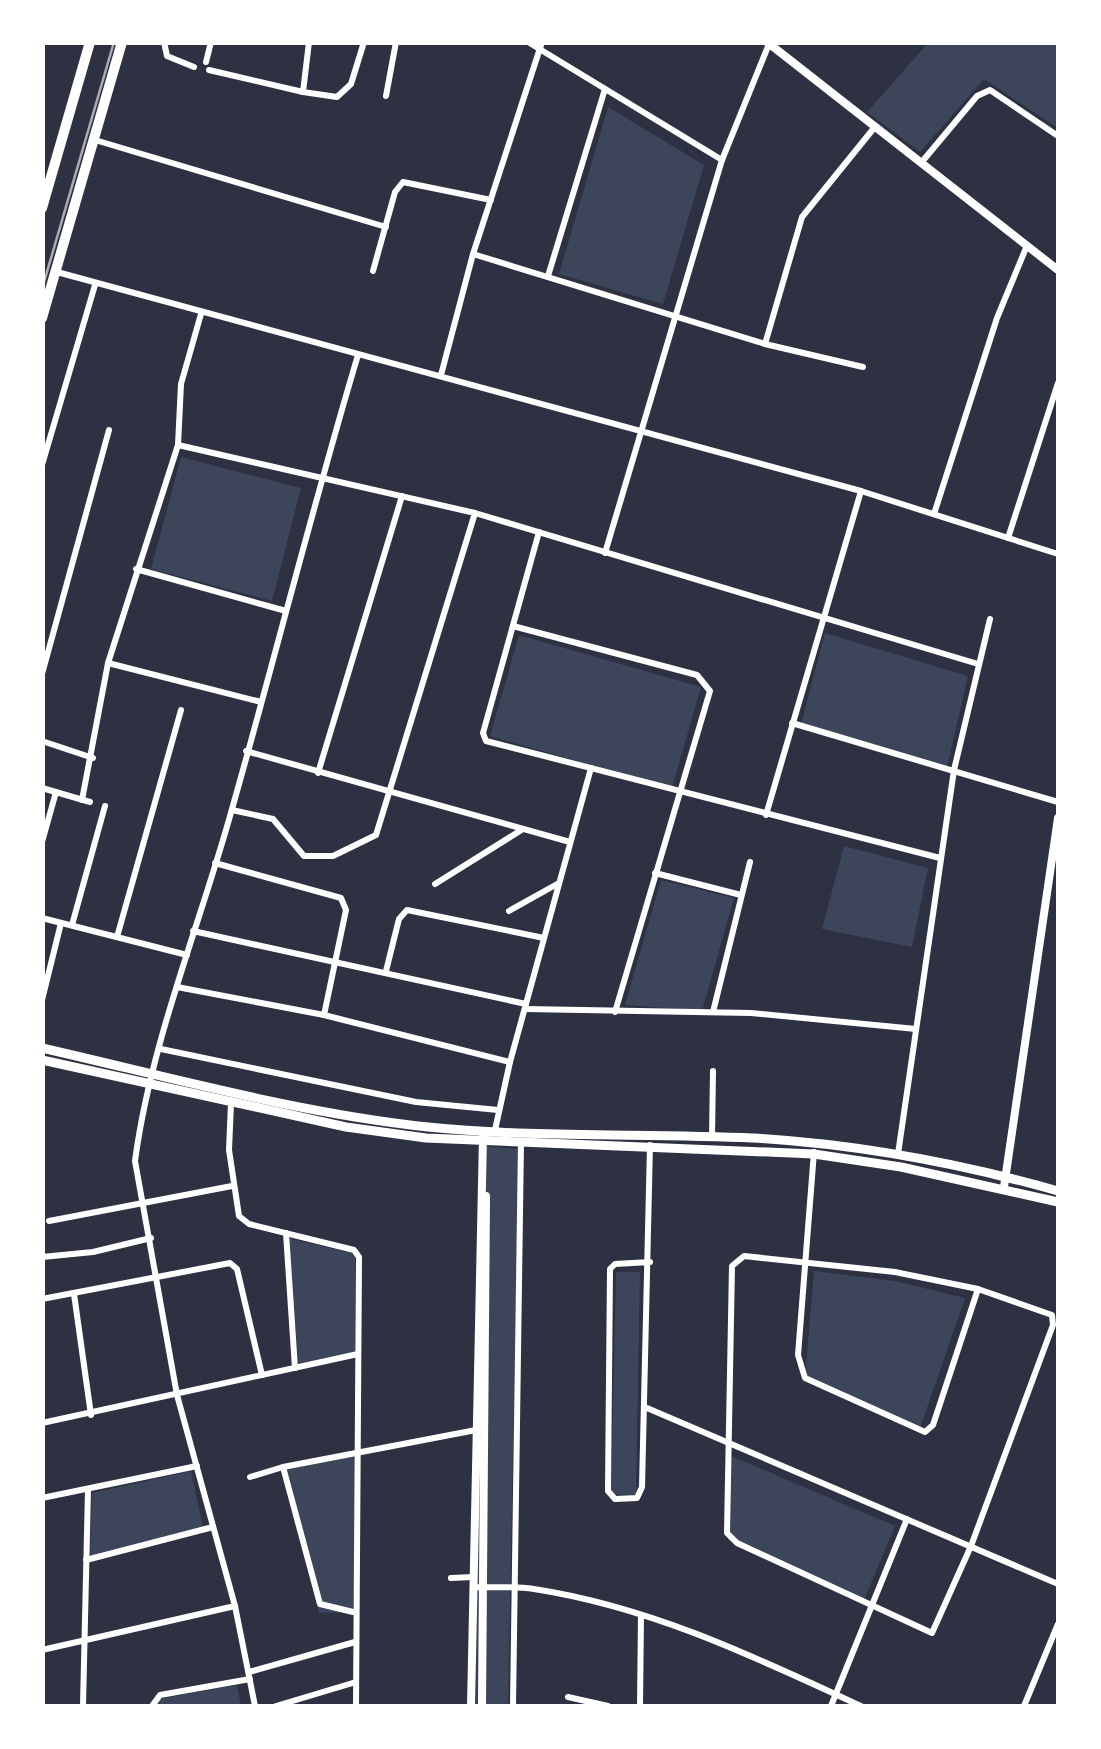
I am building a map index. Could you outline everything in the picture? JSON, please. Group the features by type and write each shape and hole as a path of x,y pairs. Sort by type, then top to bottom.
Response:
{"highway":[{"path":"42,208 90,42"},
{"path":"42,318 122,42"}],"main road":[{"path":"42,1048 351,1115 521,1142 712,1137 815,1149 1058,1191"},
{"path":"42,1060 346,1127 898,1154 1005,1182 1058,1202"}],"street":[{"path":"164,42 168,56 194,68"},
{"path":"212,42 208,66 303,92 337,96 347,90 364,42"},
{"path":"303,92 309,42"},
{"path":"386,96 396,42"},
{"path":"528,42 541,46 722,160"},
{"path":"604,553 722,160 768,43 1058,270"},
{"path":"441,375 473,254 541,46"},
{"path":"548,276 605,88"},
{"path":"920,164 978,96 990,90 1058,136"},
{"path":"766,344 802,217 874,128"},
{"path":"94,140 386,226"},
{"path":"373,271 398,186 410,180 491,200"},
{"path":"934,514 996,318 1026,248"},
{"path":"473,254 766,344 864,366"},
{"path":"55,272 860,491 1058,554"},
{"path":"42,465 95,284"},
{"path":"42,788 86,801 108,663 178,445 181,384 202,314"},
{"path":"255,1706 234,1606 177,1395 135,1161 154,1073 232,810 358,354"},
{"path":"1008,538 1058,383"},
{"path":"42,674 109,430"},
{"path":"178,445 474,514 978,664"},
{"path":"766,815 860,491"},
{"path":"318,773 402,496"},
{"path":"232,810 272,819 304,856 333,856 376,835 474,514"},
{"path":"539,532 484,737 766,815 940,858"},
{"path":"136,570 286,611"},
{"path":"898,1154 954,770 990,619"},
{"path":"514,626 705,680 710,696 615,1012"},
{"path":"108,663 261,702"},
{"path":"117,937 182,710"},
{"path":"792,723 1058,802"},
{"path":"42,741 93,758"},
{"path":"246,752 570,842"},
{"path":"482,1706 476,1584 476,1430 487,1134 498,1110 591,768"},
{"path":"42,842 56,792"},
{"path":"72,926 105,806"},
{"path":"1005,1182 1055,867 1058,818"},
{"path":"435,884 523,829"},
{"path":"713,1012 750,862"},
{"path":"215,863 341,898 346,910 324,1015"},
{"path":"655,873 742,895"},
{"path":"509,911 559,883"},
{"path":"386,971 399,919 407,910 544,938"},
{"path":"42,918 187,954"},
{"path":"42,1000 60,923"},
{"path":"194,931 336,959 525,1006 615,1012 713,1012 916,1029"},
{"path":"178,987 324,1015 510,1062"},
{"path":"161,1049 416,1102 498,1110"},
{"path":"712,1137 713,1071"},
{"path":"231,1102 232,1186 244,1221 358,1253 356,1706"},
{"path":"471,1706 487,1134"},
{"path":"650,1141 650,1262 647,1408 641,1494 615,1498 608,1491 610,1269 615,1264 650,1262"},
{"path":"513,1706 521,1142"},
{"path":"815,1149 809,1260 798,1354 801,1372 816,1384 925,1432 933,1424 978,1290"},
{"path":"50,1221 232,1186"},
{"path":"286,1233 295,1368"},
{"path":"42,1257 93,1252 151,1238"},
{"path":"744,1256 809,1260 978,1290 1045,1310 1054,1319 971,1546 932,1633 731,1539 726,1523 726,1442 734,1262 744,1256"},
{"path":"42,1299 234,1264 262,1375"},
{"path":"74,1294 90,1414"},
{"path":"42,1423 358,1354"},
{"path":"647,1408 1058,1584"},
{"path":"250,1478 283,1467 476,1430"},
{"path":"42,1498 197,1466"},
{"path":"283,1467 320,1604 354,1612"},
{"path":"83,1706 88,1490"},
{"path":"831,1706 907,1519"},
{"path":"86,1560 213,1526"},
{"path":"451,1578 641,1614 768,1661 861,1706"},
{"path":"42,1650 234,1606"},
{"path":"640,1706 641,1614"},
{"path":"1024,1706 1058,1624"},
{"path":"152,1706 160,1695 249,1675 354,1642"},
{"path":"276,1706 356,1682"},
{"path":"568,1697 602,1706"}],"shaded area":[{"path":"928,43 1058,43 1058,128 984,79 920,152 867,112"},
{"path":"608,107 704,165 663,304 559,274"},
{"path":"181,457 301,488 272,601 151,569"},
{"path":"825,633 968,676 947,767 801,724"},
{"path":"519,635 701,687 672,788 490,736"},
{"path":"844,846 928,868 912,947 822,929"},
{"path":"661,880 734,898 702,1011 625,1005"},
{"path":"481,1146 519,1149 508,1706 476,1706"},
{"path":"287,1238 355,1254 355,1354 299,1367"},
{"path":"814,1271 895,1281 965,1298 919,1431 805,1377"},
{"path":"616,1272 640,1272 636,1495 611,1494"},
{"path":"360,1453 353,1612 319,1613 283,1467"},
{"path":"729,1455 895,1526 864,1600 728,1540"},
{"path":"191,1471 204,1532 90,1561 92,1493"},
{"path":"237,1685 241,1706 153,1706 153,1700"}],"railway":[{"path":"42,289 114,42"}]}
